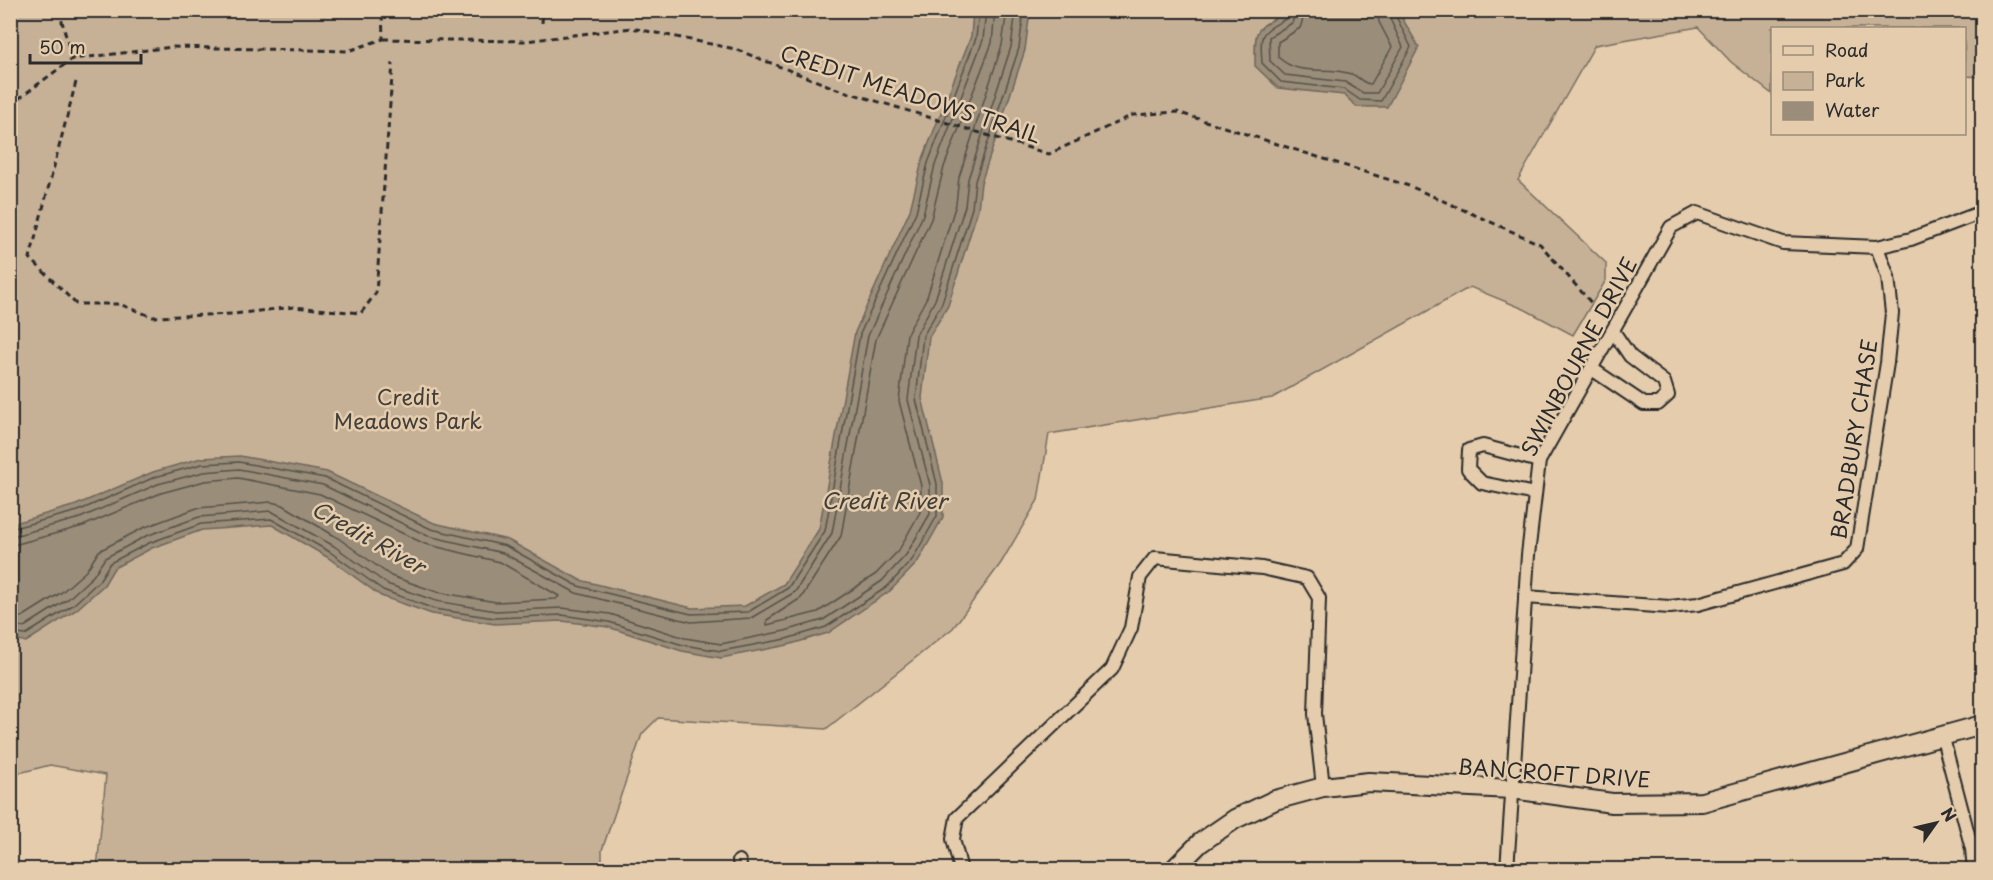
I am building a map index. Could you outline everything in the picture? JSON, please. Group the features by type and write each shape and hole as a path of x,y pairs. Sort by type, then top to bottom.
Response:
{"street":[{"name":"SWINBOURNE DRIVE","path":"1507,870 1525,597 1539,461 1671,227 1697,213 1783,243 1877,248 1911,239 1983,212"},
{"name":"BRADBURY CHASE","path":"1525,597 1670,607 1698,604 1843,564 1857,549 1891,323 1888,277 1877,248"},
{"path":"1592,369 1644,404 1658,404 1668,395 1664,382 1630,356 1613,331"},
{"path":"1535,494 1482,483 1468,470 1469,450 1483,446 1539,461"},
{"path":"961,870 953,839 957,818 1112,669 1131,628 1140,577 1155,558 1262,568 1307,578 1319,598 1315,714 1323,787"},
{"name":"BANCROFT DRIVE","path":"1173,870 1200,843 1235,819 1275,800 1323,787 1369,782 1512,789 1612,803 1702,802 1983,725"},
{"path":"1942,735 1972,849 1974,870"}],"path":[{"path":"10,105 72,58 59,10"},
{"path":"382,10 383,39"},
{"path":"542,23 543,10"},
{"path":"676,10 676,18"},
{"name":"CREDIT MEADOWS TRAIL","path":"72,58 173,47 348,51 383,39 525,41 632,28 735,49 837,89 1049,154 1133,115 1177,112 1412,187 1540,244 1587,297 1613,331"},
{"path":"76,82 30,258 76,304 119,304 153,317 232,314 294,307 362,314 376,293 393,63"}],"green space":[{"name":"Credit Meadows Park","path":"11,11 1982,11 1982,77 1966,76 1966,27 1771,27 1771,93 1731,62 1698,27 1595,45 1518,180 1606,263 1606,280 1573,335 1524,309 1470,287 1272,398 1049,434 1038,500 1001,563 953,628 826,729 658,718 642,734 602,850 602,869 97,869 106,775 50,765 23,772 11,772"}],"water":[{"name":"Credit River","path":"973,11 1030,11 1025,50 981,183 978,209 948,306 929,337 922,398 943,483 943,517 917,563 890,591 828,633 788,645 721,658 682,651 608,627 562,621 495,624 432,614 381,596 327,557 272,525 202,530 152,548 114,568 104,585 76,610 26,642 11,638 11,524 76,505 153,472 201,458 240,456 327,472 434,523 508,540 580,580 692,608 745,606 784,584 819,529 855,332 910,210 922,161 971,36"},
{"path":"1287,11 1398,11 1419,47 1387,107 1357,107 1344,95 1278,88 1255,66 1256,35 1262,26"}]}
